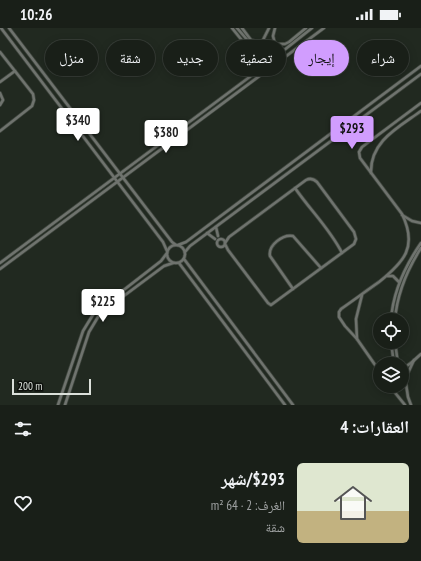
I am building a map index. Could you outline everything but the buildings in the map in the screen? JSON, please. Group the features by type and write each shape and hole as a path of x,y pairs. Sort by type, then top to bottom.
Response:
{"street":[{"path":"1,28 163,242 168,259 173,263"},
{"path":"9,28 172,242 182,247 185,252"},
{"path":"232,28 242,40"},
{"path":"237,28 247,40"},
{"path":"242,28 251,40"},
{"path":"274,40 273,36 275,28"},
{"path":"286,43 306,28"},
{"path":"286,48 312,28"},
{"path":"0,269 324,28"},
{"path":"263,40 268,29 274,32"},
{"path":"0,52 32,94 34,103 0,131"},
{"path":"58,405 83,331 89,319 97,310 161,261 170,247 186,242 421,66"},
{"path":"0,82 15,71"},
{"path":"293,405 184,259 185,252 188,247 421,74"},
{"path":"0,263 251,76"},
{"path":"0,92 3,100 0,105"},
{"path":"373,362 345,326 339,312 341,308 396,268 404,258 409,239 408,229 402,214 360,158 360,150 421,103"},
{"path":"371,173 373,158 380,144 388,136 421,111"},
{"path":"207,233 220,240 269,304 274,304 342,253 355,242 356,237 354,232 316,181 307,179 229,237 220,240"},
{"path":"295,188 306,204 330,232 342,253"},
{"path":"402,214 412,221 421,223"},
{"path":"216,227 222,247"},
{"path":"293,289 270,256 270,251 273,246 286,236 293,236 321,268"},
{"path":"220,240 218,246 228,250"},
{"path":"392,313 394,299 400,282 409,261 421,243"},
{"path":"396,313 397,302 403,283 409,268 421,248"},
{"path":"404,258 409,261"},
{"path":"65,405 89,332 98,317 105,310 164,266 178,263 184,259"},
{"path":"178,263 285,405"},
{"path":"386,276 393,276 400,282"},
{"path":"357,340 356,319 362,294"},
{"path":"409,364 421,354"},
{"path":"409,372 414,360"},
{"path":"396,393 405,405"},
{"path":"407,393 411,405"}]}
